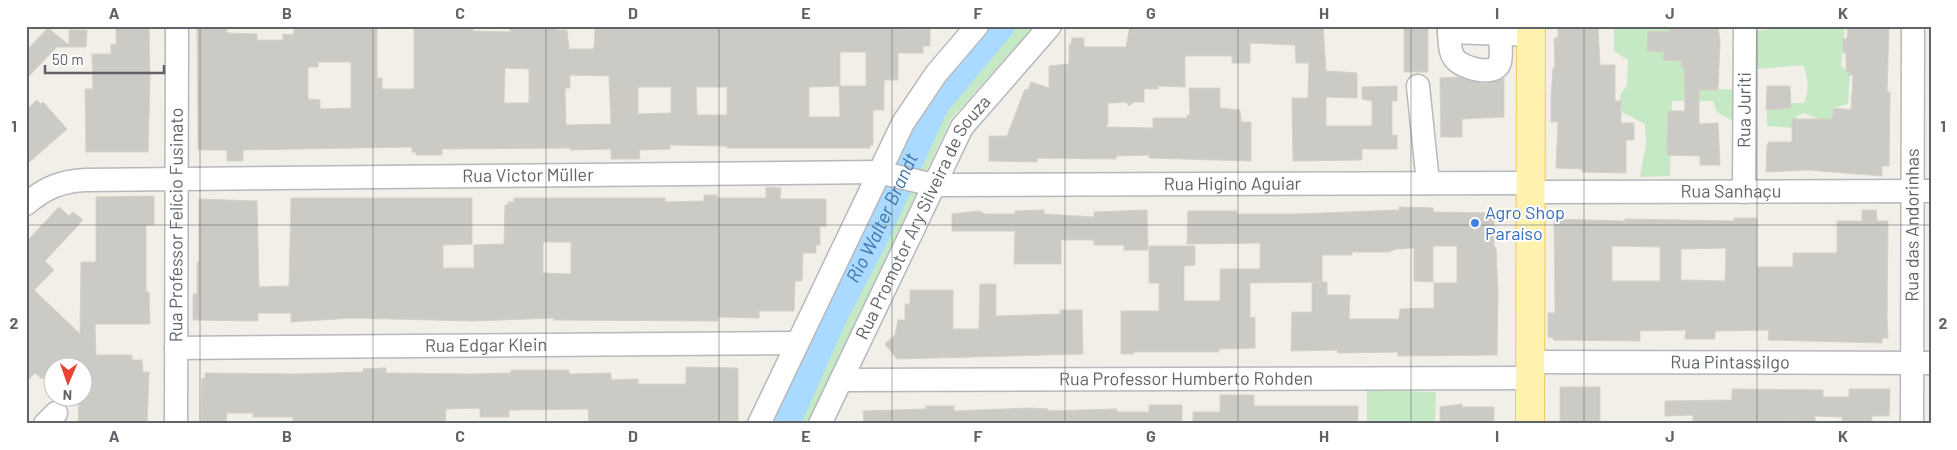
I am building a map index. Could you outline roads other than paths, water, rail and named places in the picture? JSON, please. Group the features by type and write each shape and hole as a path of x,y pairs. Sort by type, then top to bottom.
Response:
{"main road":[{"path":"1530,424 1531,30"}],"street":[{"name":"Rua Professor Felício Fusinato","path":"176,424 177,26"},
{"path":"759,424 903,123 936,74 977,26"},
{"name":"Rua Promotor Ary Silveira de Souza","path":"820,424 962,127 1050,26"},
{"name":"Rua Juriti","path":"1744,192 1745,26"},
{"name":"Rua das Andorinhas","path":"1912,424 1921,363 1921,191 1913,26"},
{"path":"1500,34 1500,63 1496,68 1489,70 1474,69 1460,64 1451,53 1449,29 1500,34 1531,30"},
{"path":"1418,86 1428,183"},
{"name":"Rua Victor Müller","path":"26,204 44,190 60,182 72,180 878,172 934,184"},
{"name":"Rua Higino Aguiar","path":"934,184 1428,183 1531,188"},
{"name":"Rua Sanhaçu","path":"1531,188 1744,192 1921,191"},
{"name":"Rua Edgar Klein","path":"176,348 797,343"},
{"name":"Rua Pintassilgo","path":"1530,370 1921,363"},
{"name":"Rua Professor Humberto Rohden","path":"841,380 1530,370"}],"waterway":[{"name":"Rio Walter Brandt","path":"785,424 834,314 873,239 935,104 1000,26"}],"place":[{"name":"Agro Shop Paraíso","path":"1475,223"}]}
